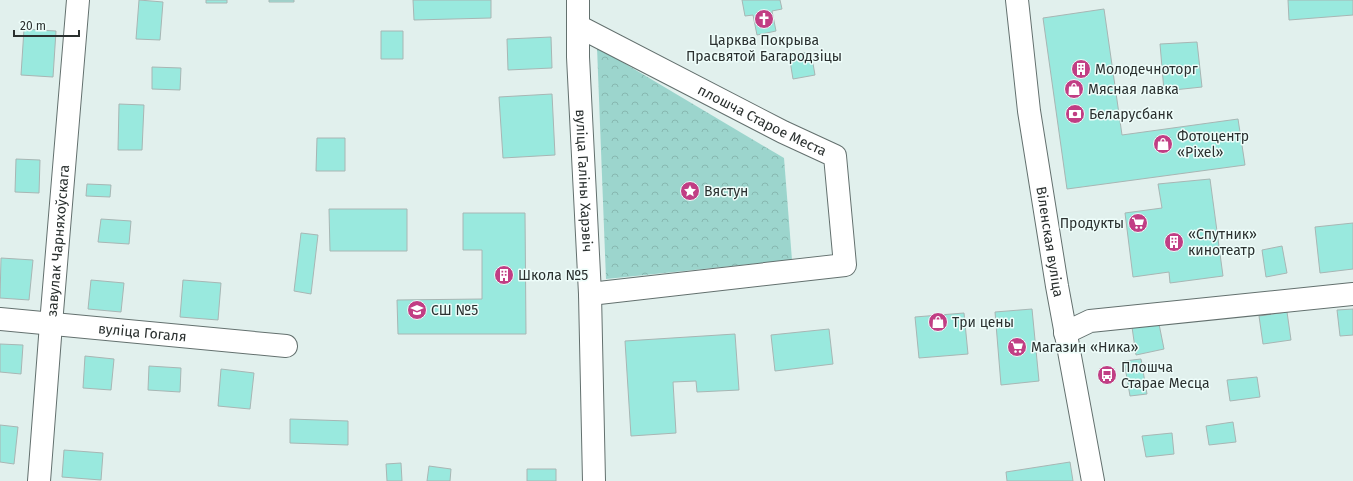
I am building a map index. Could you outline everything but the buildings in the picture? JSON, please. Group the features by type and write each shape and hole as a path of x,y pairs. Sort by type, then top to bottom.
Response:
{"street":[{"name":"завулак Чарняхоўскага","path":"39,481 78,0"},
{"name":"вуліца Галіны Харэвіч","path":"578,0 578,57 590,294 594,481"},
{"name":"Віленская вуліца","path":"1017,0 1029,111 1065,333 1093,481"},
{"name":"плошча Старое Места","path":"578,26 783,132 835,156 845,265 590,294"},
{"path":"1065,333 1090,321 1353,294"},
{"name":"вуліца Гогаля","path":"0,319 286,346"}],"green space":[{"path":"597,47 784,158 792,260 606,279"}],"place":[{"name":"Царква Покрыва Прасвятой Багародзіцы","path":"764,19"},
{"name":"Молодечноторг","path":"1081,69"},
{"name":"Мясная лавка","path":"1074,89"},
{"name":"Беларусбанк","path":"1075,114"},
{"name":"Фотоцентр «Pixel»","path":"1163,144"},
{"name":"Вястун","path":"690,191"},
{"name":"Продукты","path":"1138,223"},
{"name":"«Спутник» кинотеатр","path":"1174,242"},
{"name":"Школа №5","path":"504,275"},
{"name":"СШ №5","path":"417,310"},
{"name":"Три цены","path":"938,322"},
{"name":"Магазин «Ника»","path":"1017,347"},
{"name":"Плошча Старае Месца","path":"1107,375"}]}
